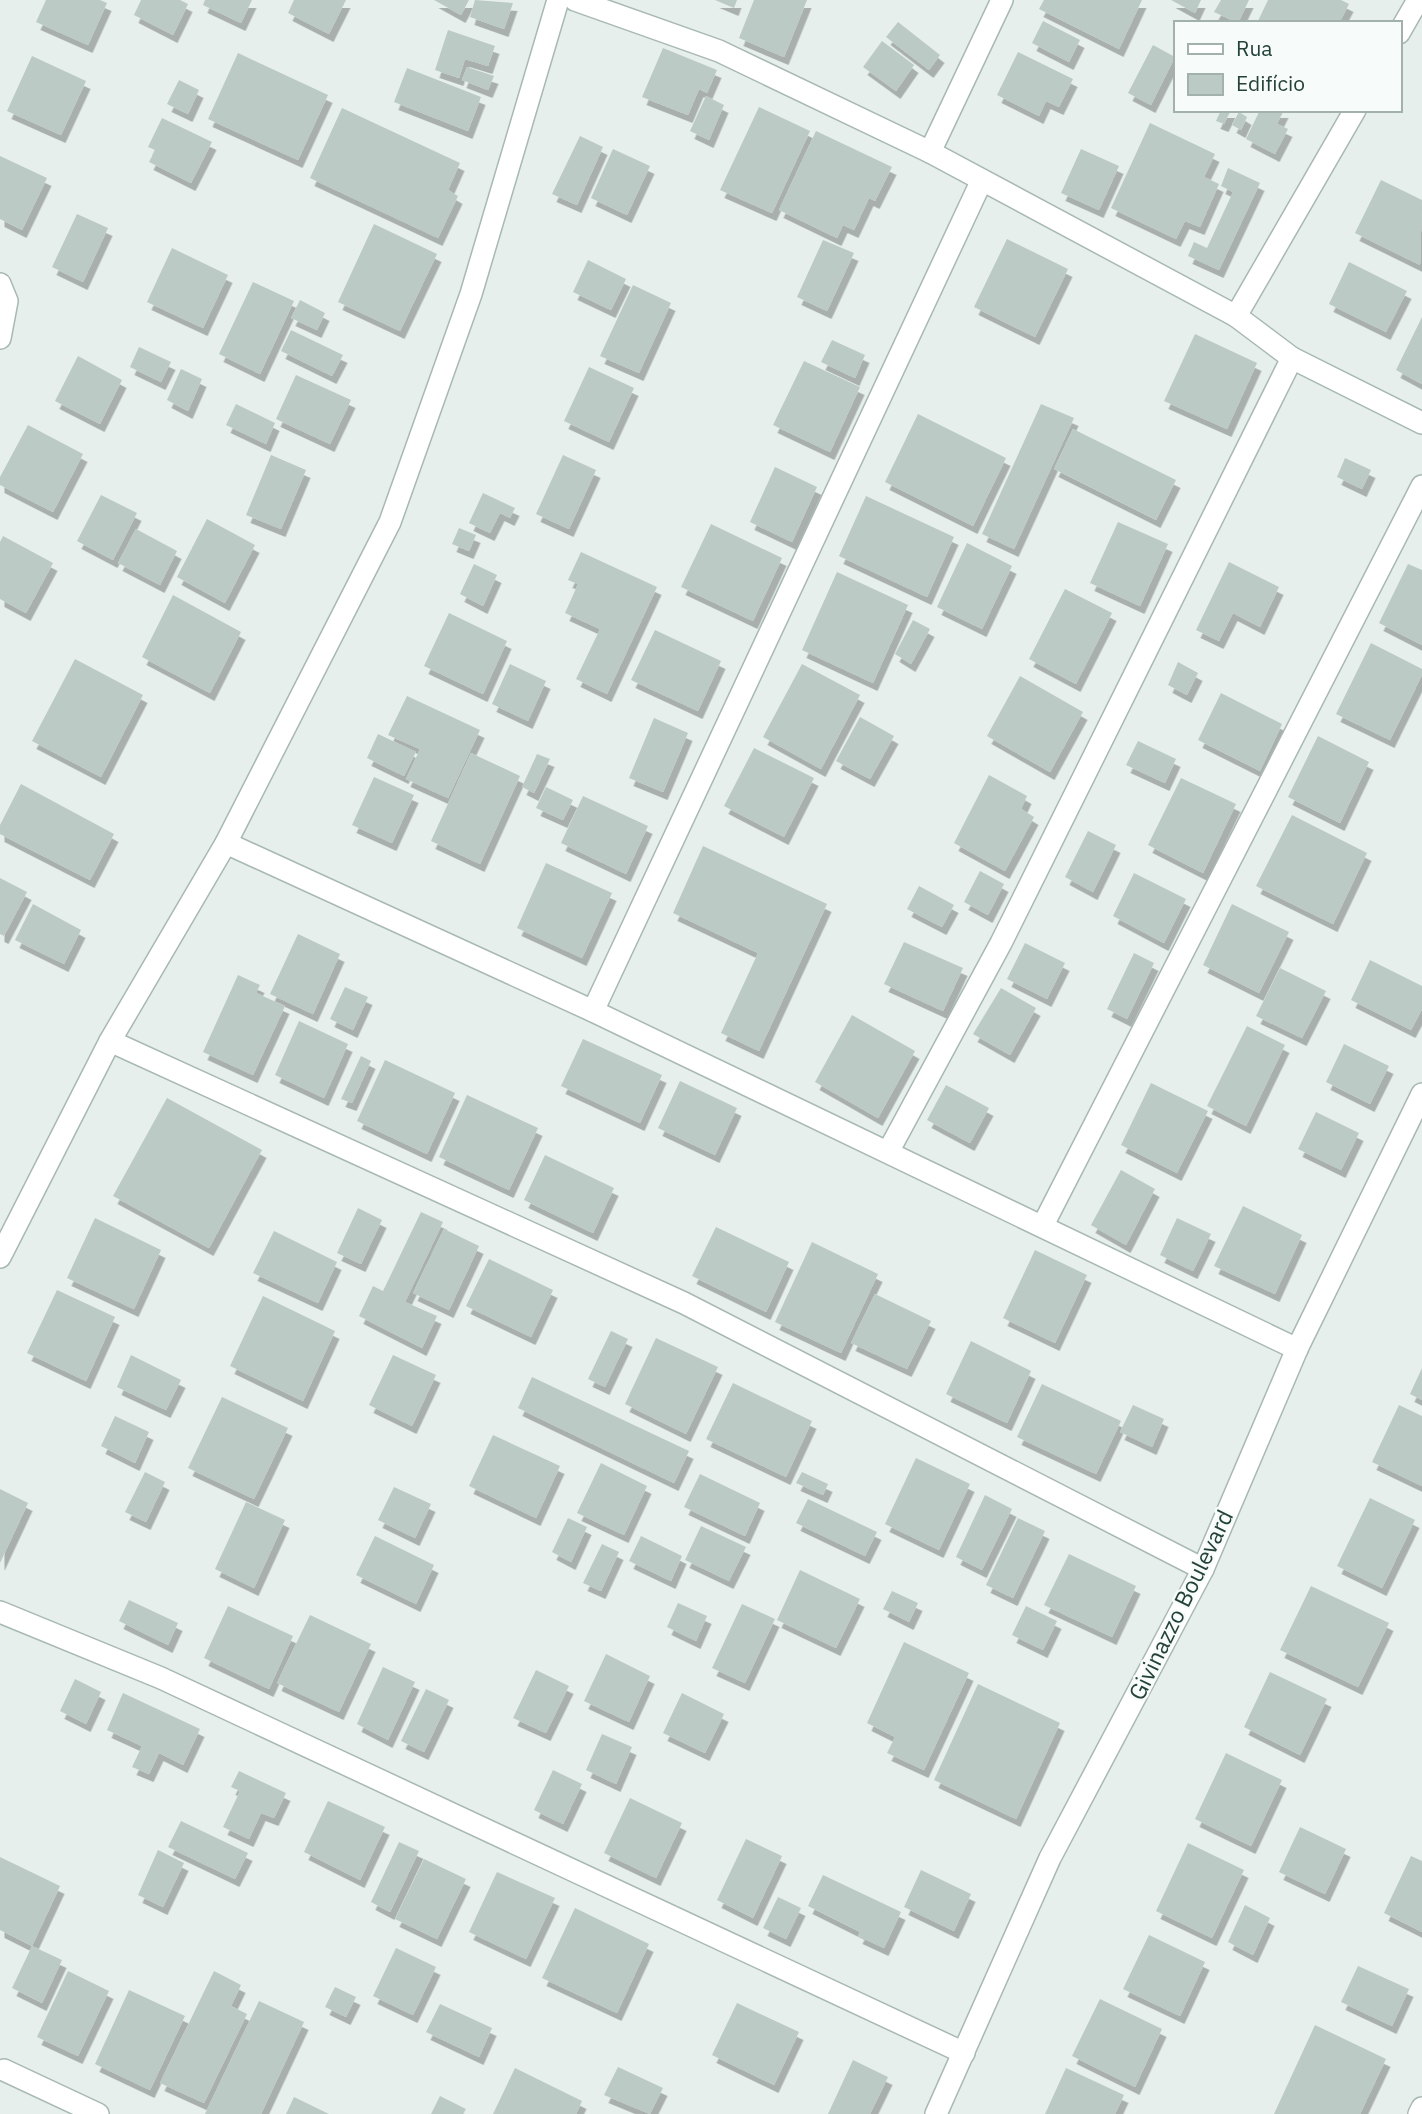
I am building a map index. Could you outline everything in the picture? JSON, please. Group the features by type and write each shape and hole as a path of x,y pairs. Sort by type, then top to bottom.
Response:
{"street":[{"path":"0,1257 110,1041 226,843 390,523 471,293 558,0"},
{"path":"575,0 719,51 930,152 981,182 1236,316 1292,358 1422,423"},
{"path":"930,152 1002,0"},
{"path":"1401,30 1418,0"},
{"path":"1236,316 1354,112"},
{"path":"593,1011 981,182"},
{"path":"0,284 7,301 0,338"},
{"path":"888,1152 1001,943 1292,358"},
{"path":"1042,1225 1422,486"},
{"path":"226,843 593,1011 1297,1349"},
{"path":"110,1041 684,1303 1203,1569"},
{"name":"Givinazzo Boulevard","path":"936,2114 1050,1858 1203,1569 1297,1349 1422,1094"},
{"path":"0,1612 160,1678 964,2053"},
{"path":"4,2070 98,2114"},
{"path":"1419,2114 1422,2108"}],"building":[{"path":"46,0 100,0 107,3 88,45 36,22"},
{"path":"141,0 180,0 188,4 173,35 134,15"},
{"path":"205,0 252,0 241,23 203,5"},
{"path":"294,0 346,0 329,34 288,13"},
{"path":"434,0 469,0 461,15"},
{"path":"475,0 513,3 504,29 470,17"},
{"path":"715,0 737,0 734,8"},
{"path":"754,0 807,0 784,57 739,38"},
{"path":"1044,0 1142,0 1119,49 1039,9"},
{"path":"1171,0 1201,0 1195,13"},
{"path":"1221,0 1249,0 1239,21 1214,12"},
{"path":"1268,0 1341,0 1349,4 1340,21 1258,21"},
{"path":"1043,21 1080,40 1069,62 1032,43"},
{"path":"898,22 940,55 929,70 886,37"},
{"path":"448,30 495,46 488,66 465,59 459,78 435,70"},
{"path":"882,41 914,65 896,91 863,67"},
{"path":"1153,45 1174,56 1151,105 1128,93"},
{"path":"663,48 717,70 707,93 699,89 688,115 642,97"},
{"path":"1018,52 1073,79 1059,107 1046,101 1039,116 997,95"},
{"path":"238,53 328,95 298,160 208,119"},
{"path":"32,56 86,81 61,135 7,111"},
{"path":"467,67 494,76 488,90 462,80"},
{"path":"407,68 481,97 468,131 394,102"},
{"path":"179,80 199,90 188,114 167,104"},
{"path":"706,96 724,105 709,140 690,131"},
{"path":"759,107 810,131 772,213 720,190"},
{"path":"342,108 460,163 448,190 458,196 438,238 310,178"},
{"path":"1220,112 1230,112 1224,124 1216,121"},
{"path":"1239,112 1247,117 1241,130 1232,125"},
{"path":"1259,112 1283,112 1277,124 1288,129 1275,154 1246,139"},
{"path":"162,118 212,142 191,183 149,162 155,150 148,147"},
{"path":"1150,123 1215,154 1204,177 1219,184 1200,227 1185,221 1176,239 1111,208"},
{"path":"816,131 892,167 875,201 869,198 854,230 843,225 837,238 779,210"},
{"path":"580,136 603,147 577,205 552,194"},
{"path":"613,149 650,166 627,215 591,198"},
{"path":"1081,149 1119,166 1099,210 1061,193"},
{"path":"0,156 47,178 22,230 0,219"},
{"path":"1228,168 1260,183 1219,270 1188,256 1194,242 1207,248 1233,192 1221,186"},
{"path":"1381,180 1422,200 1420,265 1355,233"},
{"path":"77,214 108,228 83,282 52,267"},
{"path":"374,224 437,254 400,331 338,302"},
{"path":"1007,239 1068,269 1035,337 974,307"},
{"path":"823,240 854,253 827,311 797,297"},
{"path":"172,248 228,275 203,328 147,302"},
{"path":"588,260 626,279 611,310 573,292"},
{"path":"1349,262 1407,291 1386,332 1329,304"},
{"path":"253,282 294,301 260,374 219,354"},
{"path":"633,285 671,303 639,373 600,356"},
{"path":"300,300 325,313 317,330 291,318"},
{"path":"1422,317 1422,384 1396,370"},
{"path":"291,330 343,355 332,376 281,351"},
{"path":"1195,334 1257,363 1227,429 1164,401"},
{"path":"832,340 865,355 855,378 821,362"},
{"path":"139,347 171,362 161,382 130,367"},
{"path":"78,356 122,380 100,424 55,401"},
{"path":"804,361 860,387 830,452 773,425"},
{"path":"589,367 634,388 609,442 564,421"},
{"path":"181,369 202,379 188,411 167,400"},
{"path":"296,375 351,400 330,444 276,419"},
{"path":"236,404 275,423 266,444 226,425"},
{"path":"1041,404 1074,418 1014,549 982,534"},
{"path":"918,414 1006,458 973,526 885,482"},
{"path":"28,425 83,454 53,512 0,485 0,477"},
{"path":"1073,429 1176,480 1156,520 1054,469"},
{"path":"271,455 306,470 281,529 246,515"},
{"path":"563,455 596,470 569,529 536,514"},
{"path":"1345,458 1371,470 1362,489 1337,477"},
{"path":"775,467 817,487 792,542 750,522"},
{"path":"483,493 515,508 510,518 500,513 490,533 469,523"},
{"path":"101,495 137,513 113,560 77,541"},
{"path":"866,496 954,537 927,597 839,556"},
{"path":"207,519 255,545 225,603 177,577"},
{"path":"1118,522 1168,544 1140,606 1090,583"},
{"path":"711,524 782,558 753,621 681,587"},
{"path":"459,528 476,535 469,551 452,544"},
{"path":"136,529 177,551 160,585 118,563"},
{"path":"3,536 53,563 26,613 0,599 0,542"},
{"path":"967,543 1012,566 982,629 937,607"},
{"path":"581,552 657,587 607,694 576,679 600,629 565,613 578,584 568,580"},
{"path":"1229,562 1279,587 1260,627 1233,613 1219,641 1196,630"},
{"path":"474,564 497,575 483,606 460,594"},
{"path":"1408,564 1422,570 1422,645 1379,623"},
{"path":"837,572 908,605 873,683 802,650"},
{"path":"1065,589 1112,613 1076,684 1029,659"},
{"path":"173,595 241,632 210,693 142,657"},
{"path":"449,613 507,641 483,694 424,666"},
{"path":"913,620 930,629 911,664 895,654"},
{"path":"655,630 721,661 698,711 631,680"},
{"path":"1371,643 1422,669 1422,675 1390,740 1336,714"},
{"path":"75,659 143,695 101,777 32,741"},
{"path":"1178,662 1198,673 1187,695 1168,685"},
{"path":"510,664 546,681 528,721 492,704"},
{"path":"802,664 860,695 821,769 763,737"},
{"path":"1020,676 1083,712 1050,772 987,736"},
{"path":"1221,693 1282,724 1260,771 1198,740"},
{"path":"407,696 480,730 448,798 406,779 420,749 388,735"},
{"path":"860,717 894,736 870,779 836,761"},
{"path":"654,718 688,733 663,792 629,778"},
{"path":"378,734 416,752 404,776 367,758"},
{"path":"1318,736 1369,762 1340,823 1288,797"},
{"path":"1138,741 1176,759 1165,783 1126,765"},
{"path":"754,748 814,778 784,837 724,806"},
{"path":"471,753 520,776 480,864 431,841"},
{"path":"537,754 550,759 534,793 522,787"},
{"path":"989,775 1027,796 1021,809 1034,817 1005,871 954,843"},
{"path":"374,777 414,795 392,843 352,825"},
{"path":"1181,778 1236,804 1203,873 1148,845"},
{"path":"21,784 114,834 90,880 0,834 0,825"},
{"path":"546,787 573,800 563,820 536,808"},
{"path":"583,796 648,826 626,874 561,843"},
{"path":"1292,815 1367,853 1333,924 1256,886"},
{"path":"1088,831 1116,845 1093,892 1065,877"},
{"path":"703,846 827,904 759,1051 721,1033 758,953 673,913"},
{"path":"546,863 612,893 582,958 517,928"},
{"path":"980,871 1004,884 988,915 964,902"},
{"path":"1134,873 1186,899 1164,943 1113,916"},
{"path":"0,878 27,892 4,936 0,934"},
{"path":"919,886 954,905 942,927 907,909"},
{"path":"33,904 81,930 64,964 15,940"},
{"path":"1232,904 1289,932 1259,993 1203,965"},
{"path":"298,934 340,954 313,1014 270,994"},
{"path":"904,942 963,968 943,1011 884,984"},
{"path":"1025,943 1065,963 1047,999 1007,979"},
{"path":"1134,953 1154,963 1127,1019 1107,1009"},
{"path":"1370,960 1422,986 1422,1009 1411,1030 1351,1000"},
{"path":"1280,968 1326,991 1302,1038 1256,1016"},
{"path":"238,975 260,985 256,993 285,1006 253,1075 203,1052"},
{"path":"345,987 368,997 353,1030 330,1019"},
{"path":"1001,988 1036,1008 1010,1055 973,1034"},
{"path":"852,1015 915,1051 878,1118 815,1082"},
{"path":"299,1021 348,1044 324,1098 275,1075"},
{"path":"1247,1026 1285,1045 1246,1126 1207,1106"},
{"path":"583,1039 662,1075 640,1123 561,1086"},
{"path":"1344,1044 1389,1066 1370,1104 1326,1082"},
{"path":"361,1056 371,1061 352,1103 341,1099"},
{"path":"385,1060 455,1093 427,1154 357,1121"},
{"path":"680,1081 737,1108 715,1155 658,1128"},
{"path":"1151,1083 1208,1111 1177,1173 1121,1145"},
{"path":"946,1085 989,1108 970,1143 927,1120"},
{"path":"467,1095 538,1128 509,1190 439,1157"},
{"path":"167,1098 262,1150 209,1248 113,1196"},
{"path":"1316,1112 1359,1133 1341,1170 1298,1149"},
{"path":"545,1155 614,1188 593,1233 524,1200"},
{"path":"1121,1170 1155,1189 1126,1245 1091,1225"},
{"path":"1243,1206 1302,1235 1275,1294 1214,1266"},
{"path":"358,1208 382,1220 361,1264 337,1253"},
{"path":"421,1212 443,1222 405,1302 437,1316 422,1348 359,1316 373,1286 383,1291"},
{"path":"95,1218 161,1250 134,1309 67,1278"},
{"path":"1177,1218 1211,1234 1193,1271 1160,1255"},
{"path":"716,1227 789,1262 766,1312 692,1276"},
{"path":"444,1229 479,1246 449,1310 413,1293"},
{"path":"274,1231 337,1262 318,1303 253,1273"},
{"path":"812,1242 878,1274 841,1353 775,1322"},
{"path":"1035,1250 1087,1275 1055,1343 1003,1318"},
{"path":"489,1259 553,1290 531,1337 466,1306"},
{"path":"57,1290 115,1317 86,1381 27,1353"},
{"path":"875,1294 931,1321 907,1369 851,1343"},
{"path":"263,1296 335,1331 303,1401 230,1366"},
{"path":"611,1331 628,1339 605,1387 588,1379"},
{"path":"656,1338 718,1367 686,1434 625,1404"},
{"path":"971,1341 1031,1371 1007,1423 946,1394"},
{"path":"131,1355 181,1380 166,1410 117,1387"},
{"path":"393,1355 436,1375 412,1426 369,1405"},
{"path":"1422,1368 1422,1400 1410,1394"},
{"path":"532,1377 689,1451 674,1483 518,1408"},
{"path":"733,1383 812,1421 786,1477 706,1439"},
{"path":"1042,1384 1121,1421 1096,1474 1017,1437"},
{"path":"222,1397 288,1428 254,1499 188,1468"},
{"path":"1133,1405 1164,1419 1152,1447 1120,1432"},
{"path":"1399,1405 1422,1416 1422,1486 1372,1462"},
{"path":"115,1416 149,1432 135,1463 101,1446"},
{"path":"493,1435 560,1466 536,1518 469,1486"},
{"path":"916,1458 970,1484 939,1550 885,1524"},
{"path":"601,1463 647,1486 624,1535 577,1513"},
{"path":"145,1472 165,1482 146,1522 125,1512"},
{"path":"802,1472 828,1484 823,1495 796,1483"},
{"path":"700,1474 760,1503 745,1536 684,1507"},
{"path":"394,1487 431,1504 415,1538 378,1520"},
{"path":"0,1489 28,1503 0,1563"},
{"path":"985,1495 1012,1509 982,1570 956,1557"},
{"path":"1370,1498 1415,1520 1382,1588 1337,1566"},
{"path":"808,1499 877,1532 865,1556 796,1523"},
{"path":"246,1502 285,1520 254,1588 215,1569"},
{"path":"568,1518 587,1527 571,1562 552,1552"},
{"path":"1018,1518 1045,1531 1013,1598 986,1585"},
{"path":"701,1526 746,1547 729,1581 685,1560"},
{"path":"375,1536 434,1565 416,1604 356,1575"},
{"path":"641,1536 682,1556 671,1581 629,1561"},
{"path":"602,1544 619,1552 601,1591 583,1583"},
{"path":"1069,1554 1136,1586 1112,1637 1044,1605"},
{"path":"800,1570 860,1599 836,1648 777,1620"},
{"path":"1311,1586 1389,1623 1358,1687 1280,1650"},
{"path":"892,1591 918,1603 909,1622 883,1609"},
{"path":"129,1600 178,1623 168,1645 119,1621"},
{"path":"678,1603 707,1616 696,1641 667,1627"},
{"path":"742,1604 775,1619 745,1683 712,1668"},
{"path":"228,1606 293,1636 269,1689 204,1658"},
{"path":"1026,1606 1057,1621 1043,1650 1012,1635"},
{"path":"310,1615 371,1644 339,1712 277,1683"},
{"path":"904,1642 969,1673 924,1770 887,1753 895,1737 867,1723"},
{"path":"606,1654 650,1676 629,1722 584,1701"},
{"path":"383,1667 415,1682 388,1740 357,1724"},
{"path":"536,1670 569,1686 546,1733 513,1718"},
{"path":"1270,1672 1327,1699 1300,1755 1244,1727"},
{"path":"75,1679 101,1692 86,1724 60,1711"},
{"path":"978,1684 1060,1723 1016,1819 934,1780"},
{"path":"426,1689 449,1700 424,1752 401,1741"},
{"path":"123,1693 200,1729 183,1765 159,1753 149,1774 132,1767 142,1746 107,1730"},
{"path":"682,1693 724,1714 705,1753 663,1733"},
{"path":"602,1734 632,1747 616,1784 586,1770"},
{"path":"1226,1753 1282,1780 1251,1846 1195,1819"},
{"path":"553,1770 582,1784 563,1824 534,1810"},
{"path":"239,1771 286,1793 274,1818 261,1813 249,1839 223,1827 240,1791 231,1787"},
{"path":"630,1798 682,1823 656,1878 604,1853"},
{"path":"328,1801 385,1827 360,1880 304,1852"},
{"path":"181,1821 248,1853 235,1879 168,1847"},
{"path":"1300,1827 1346,1849 1325,1894 1279,1872"},
{"path":"746,1839 782,1856 753,1918 717,1900"},
{"path":"399,1842 419,1851 390,1912 371,1902"},
{"path":"1188,1843 1244,1870 1212,1938 1156,1911"},
{"path":"158,1850 184,1863 163,1907 138,1895"},
{"path":"1411,1856 1422,1861 1422,1932 1384,1913"},
{"path":"0,1857 60,1886 32,1946 0,1930"},
{"path":"424,1859 466,1879 437,1939 395,1919"},
{"path":"921,1870 971,1894 954,1931 904,1907"},
{"path":"497,1872 555,1898 526,1959 469,1932"},
{"path":"823,1875 901,1912 884,1948 858,1936 860,1932 808,1906"},
{"path":"778,1897 801,1908 786,1939 763,1928"},
{"path":"1245,1905 1270,1918 1253,1955 1228,1942"},
{"path":"575,1908 649,1944 617,2013 542,1978"},
{"path":"1149,1935 1205,1962 1180,2016 1123,1989"},
{"path":"32,1946 62,1960 42,2003 12,1988"},
{"path":"396,1948 436,1967 413,2015 373,1996"},
{"path":"1358,1966 1409,1989 1392,2026 1341,2002"},
{"path":"68,1971 109,1991 78,2056 37,2037"},
{"path":"214,1971 241,1985 231,2006 247,2014 204,2103 160,2083"},
{"path":"335,1987 356,1997 346,2017 325,2007"},
{"path":"129,1990 185,2016 150,2090 95,2064"},
{"path":"1100,1999 1162,2029 1135,2087 1072,2056"},
{"path":"259,2001 304,2022 261,2114 205,2114"},
{"path":"737,2003 799,2032 774,2085 712,2055"},
{"path":"440,2004 492,2028 479,2057 426,2032"},
{"path":"1315,2025 1386,2059 1360,2114 1274,2114"},
{"path":"853,2060 888,2077 870,2114 828,2114"},
{"path":"618,2067 663,2088 650,2114 604,2095"},
{"path":"515,2068 582,2101 576,2114 493,2114"},
{"path":"1066,2068 1124,2095 1115,2114 1045,2114"},
{"path":"440,2096 466,2109 463,2114 431,2114"},
{"path":"294,2097 329,2114 286,2114"}]}
